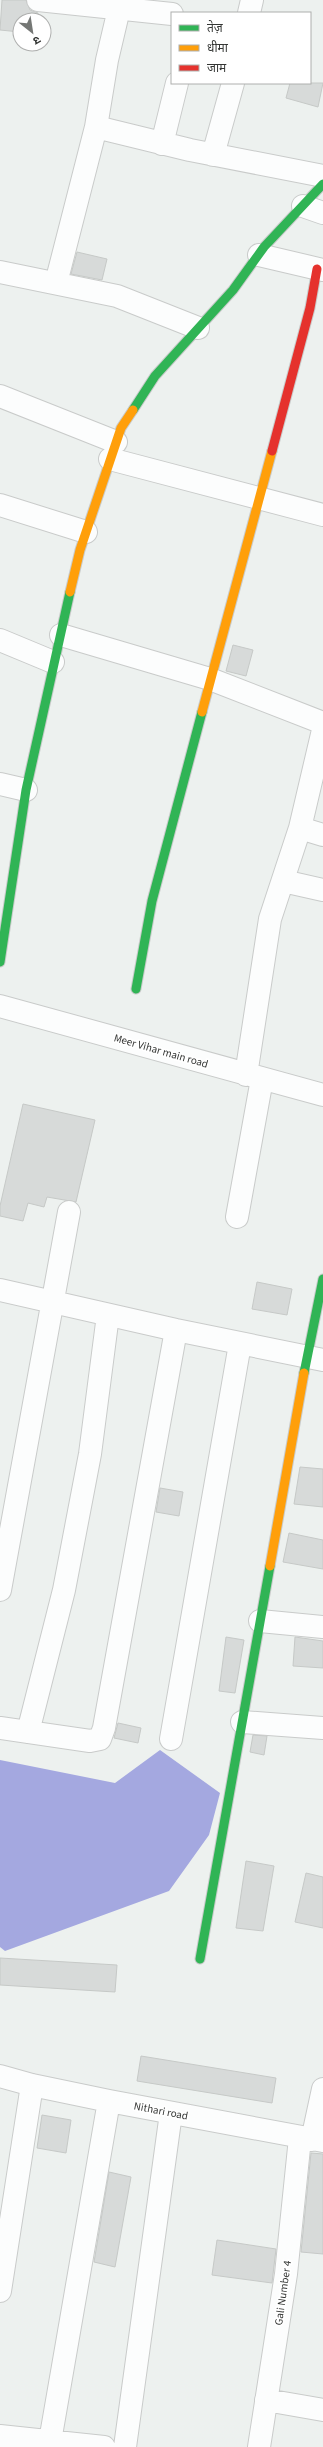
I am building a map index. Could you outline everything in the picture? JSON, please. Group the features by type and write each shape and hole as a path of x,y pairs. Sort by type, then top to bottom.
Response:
{"street":[{"path":"38,0 131,7 171,14"},
{"path":"249,12 252,0"},
{"path":"56,283 96,127 107,60 131,7"},
{"path":"162,144 177,84"},
{"path":"213,155 233,84"},
{"path":"96,127 162,144 323,176"},
{"path":"0,962 26,790 53,662 61,635 80,550 121,428 155,376 233,290 259,254 323,184"},
{"path":"303,206 323,213"},
{"path":"136,989 152,901 320,269 259,254"},
{"path":"0,272 117,296 198,328"},
{"path":"0,396 113,451 260,498 323,515"},
{"path":"0,505 86,532"},
{"path":"61,635 210,679 323,723"},
{"path":"0,640 53,662"},
{"path":"237,1217 254,1077 270,919 318,771 323,730"},
{"path":"0,784 26,790"},
{"path":"300,828 323,835"},
{"path":"283,881 323,890"},
{"name":"Meer Vihar main road","path":"0,1006 323,1095"},
{"path":"0,1590 69,1212"},
{"path":"200,1960 260,1621 315,1359 323,1279"},
{"path":"0,1290 52,1303 315,1359"},
{"path":"28,1732 68,1568 90,1454 108,1315"},
{"path":"0,1728 90,1741 100,1738 104,1728 176,1330"},
{"path":"171,1739 240,1344"},
{"path":"260,1621 323,1627"},
{"path":"242,1722 323,1728"},
{"name":"Nithari road","path":"0,2076 32,2085 109,2101 312,2140"},
{"path":"0,2292 5,2225 32,2085"},
{"name":"Gali Number 4","path":"259,2447 286,2274 323,2089"},
{"path":"50,2444 109,2101"},
{"path":"125,2447 171,2113"},
{"path":"266,2400 323,2410"},
{"path":"0,2436 50,2444 104,2447"}],"water":[{"path":"160,1750 220,1793 209,1835 169,1891 5,1951 0,1947 0,1760 115,1783"}],"building":[{"path":"2,0 26,0 30,10 35,12 12,12 12,31 0,30"},
{"path":"323,83 318,107 286,98 290,84"},
{"path":"77,252 107,259 102,280 71,274"},
{"path":"233,645 253,650 246,676 226,671"},
{"path":"23,1104 95,1120 76,1202 47,1197 44,1207 28,1203 23,1221 0,1216 0,1206"},
{"path":"257,1282 292,1289 287,1315 252,1309"},
{"path":"300,1467 323,1469 323,1507 294,1504"},
{"path":"160,1488 183,1492 179,1516 156,1512"},
{"path":"289,1533 323,1540 323,1569 283,1562"},
{"path":"226,1637 244,1640 235,1693 219,1691"},
{"path":"295,1637 323,1641 323,1668 293,1666"},
{"path":"118,1723 141,1728 138,1743 114,1738"},
{"path":"253,1735 267,1736 264,1755 250,1752"},
{"path":"246,1861 274,1866 263,1931 236,1928"},
{"path":"306,1873 323,1877 323,1928 295,1922"},
{"path":"0,1958 117,1965 115,1992 0,1985"},
{"path":"141,2056 276,2078 272,2103 137,2081"},
{"path":"42,2115 71,2120 66,2153 37,2148"},
{"path":"311,2153 323,2154 323,2254 301,2252"},
{"path":"109,2172 131,2177 115,2267 94,2262"},
{"path":"217,2240 276,2249 272,2283 212,2275"}],"traffic: fast":[{"path":"133,410 155,376 233,290 264,247 323,184"},
{"path":"0,962 26,790 70,592"},
{"path":"136,989 152,901 202,712"},
{"path":"304,1373 323,1279"},
{"path":"200,1959 270,1566"}],"traffic: slow":[{"path":"70,592 80,550 121,428 133,410"},
{"path":"202,712 272,451"},
{"path":"270,1566 304,1373"}],"traffic: jam":[{"path":"272,451 310,308 317,269"}]}
